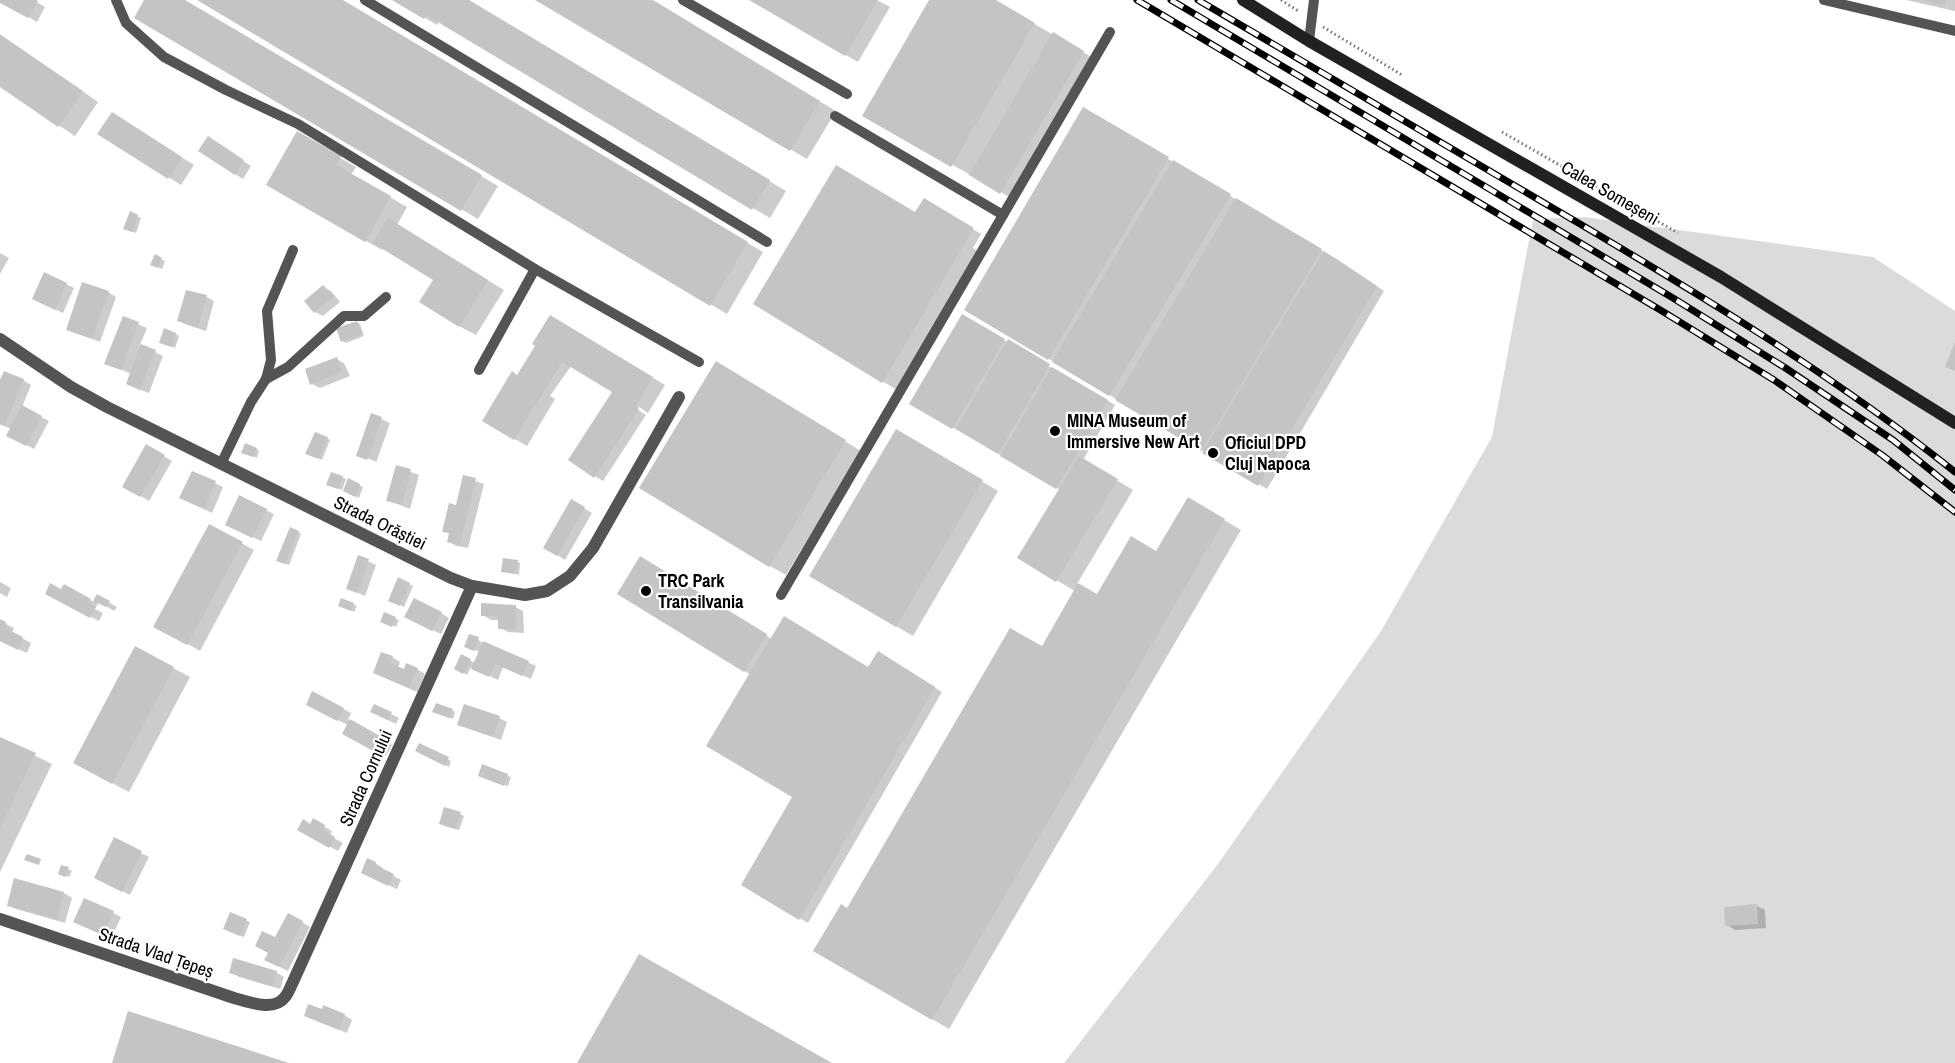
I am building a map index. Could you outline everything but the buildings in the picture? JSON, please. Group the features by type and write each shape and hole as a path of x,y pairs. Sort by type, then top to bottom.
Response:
{"main road":[{"name":"Calea Someșeni","path":"1243,0 1309,41 1721,277 1955,423"}],"street":[{"name":"Strada Orăștiei","path":"0,339 72,387 406,557 472,586 525,595 548,591 570,576 593,548 678,397"},
{"name":"Strada Cornului","path":"292,984 472,586"},
{"name":"Strada Vlad Țepeș","path":"0,919 254,1003 268,1005 278,1003 285,997 292,984"}],"lane":[{"path":"116,0 126,23 164,57 298,124 535,269 699,362"},
{"path":"364,0 767,242"},
{"path":"683,0 847,94"},
{"path":"1309,41 1314,0"},
{"path":"1824,0 1955,32"},
{"path":"781,595 1110,32"},
{"path":"835,116 1003,215"},
{"path":"221,464 251,402 266,379 271,360 267,311 293,250"},
{"path":"479,370 535,269"},
{"path":"266,379 288,367 344,316 364,316 386,297"}],"shaded area":[{"path":"1585,217 1873,257 1955,311 1955,1063 1064,1063 1218,864 1381,631 1492,437 1533,219"}],"railway":[{"path":"1137,0 1662,311 1774,380 1882,455 1955,512"},
{"path":"1171,0 1673,298 1784,367 1893,440 1955,490"},
{"path":"1198,0 1558,211 1761,334 1860,401 1955,472"}],"place":[{"name":"MINA Museum of Immersive New Art","path":"1055,431"},
{"name":"Oficiul DPD Cluj Napoca","path":"1213,453"},
{"name":"TRC Park Transilvania","path":"646,591"}]}
